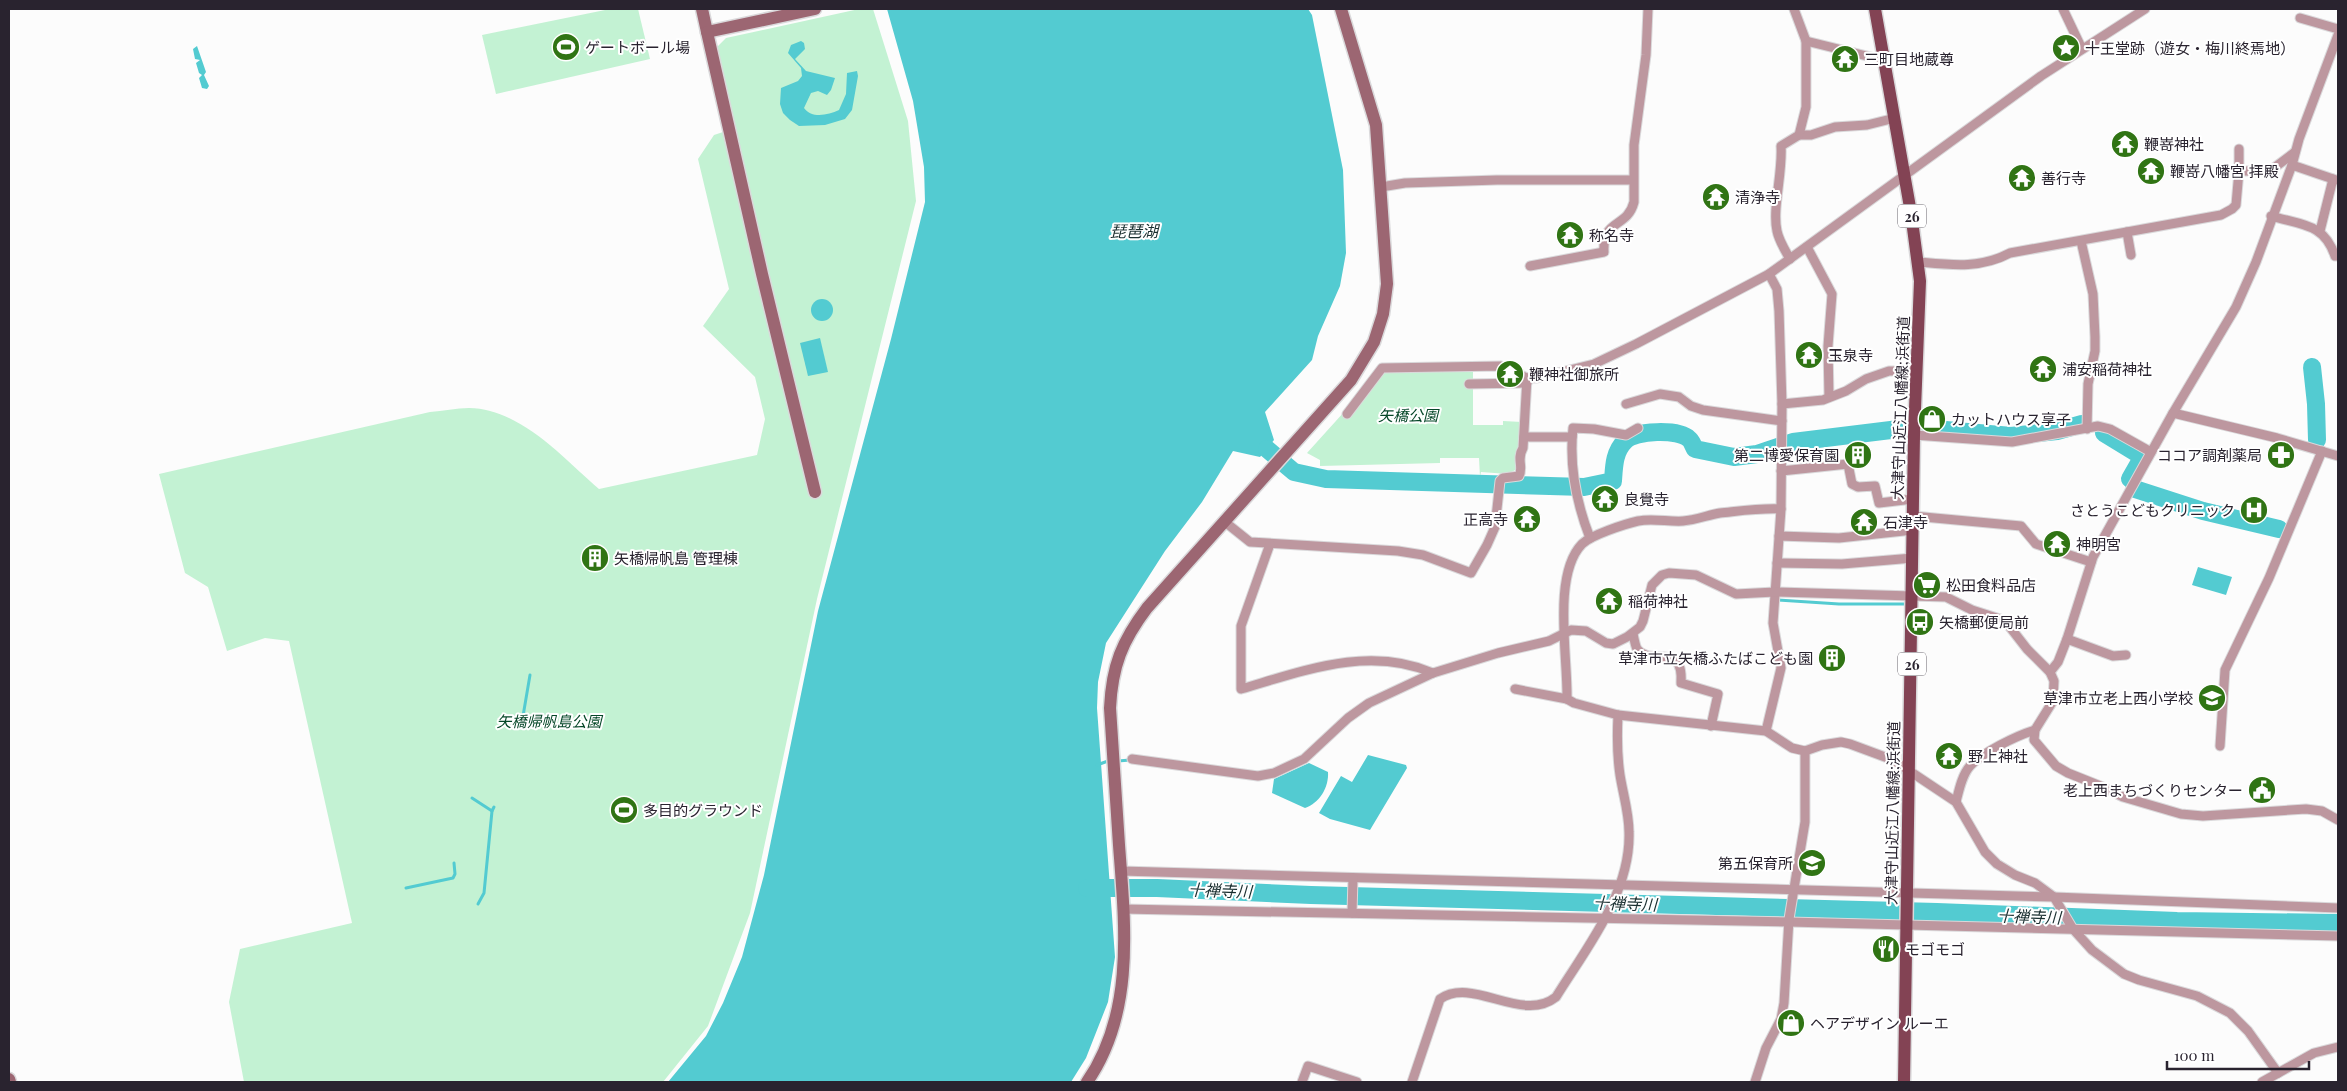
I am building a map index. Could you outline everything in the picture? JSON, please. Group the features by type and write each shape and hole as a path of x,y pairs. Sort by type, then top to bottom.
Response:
{"main road":[{"name":"大津守山近江八幡線;浜街道","path":"1874,9 1895,118 1919,262 1904,1082"}],"street":[{"path":"702,9 762,274 815,492"},
{"path":"707,32 815,9"},
{"path":"1087,1082 1104,1051 1117,1016 1123,981 1123,907 1110,708 1111,682 1120,652 1131,629 1147,608 1226,522 1351,380 1374,342 1383,314 1387,284 1376,125 1341,9"},
{"path":"1530,266 1604,252 1606,233 1630,214 1632,209 1634,145 1646,55 1648,9"},
{"path":"1794,9 1806,41 1806,106 1800,135"},
{"path":"2063,9 2082,49"},
{"path":"1469,384 1527,380 1594,364 1769,274 1904,173 2082,49 2145,9"},
{"path":"2300,18 2338,29"},
{"path":"2050,672 2058,662 2067,639 2091,562 2173,413 2236,307 2256,262 2271,216 2292,165 2295,152 2338,35"},
{"path":"1806,41 1883,60"},
{"path":"1790,258 1780,241 1776,220 1782,164 1781,146 1800,135 1811,135 1835,127 1867,125 1895,118"},
{"path":"1919,262 1965,266 1996,261 2010,253 2226,213 2236,205 2239,149"},
{"path":"2239,171 2270,171 2295,152"},
{"path":"2292,165 2336,179 2320,231"},
{"path":"1381,187 1405,183 1497,180 1633,180"},
{"path":"2271,216 2320,231 2328,239 2335,256 2338,256"},
{"path":"2126,232 2131,255"},
{"path":"2081,241 2093,294 2096,337 2096,351 2088,384 2087,429"},
{"path":"1807,247 1832,294 1828,346 1830,398"},
{"path":"1766,731 1781,668 1773,623 1781,509 1782,404 1778,298 1769,274"},
{"path":"1347,414 1382,368 1501,366 1527,380"},
{"path":"1782,404 1816,402 1846,391 1866,379 1889,372 1916,371"},
{"path":"1226,522 1250,542 1398,551 1423,555 1471,572 1487,545 1494,527 1500,484 1503,478 1519,476 1521,473 1519,455 1523,448 1527,380"},
{"path":"1626,404 1660,394 1679,397 1691,406 1704,410 1782,421"},
{"path":"2173,413 2338,456"},
{"path":"1915,430 2012,442 2098,426 2110,429 2152,452"},
{"path":"1590,538 1579,508 1575,488 1573,428 1594,429 1626,436 1638,428"},
{"path":"1524,437 1572,437"},
{"path":"2220,746 2225,670 2269,578 2322,451"},
{"path":"1781,471 1848,464 1852,484 1858,487 1875,486 1879,503 1914,500"},
{"path":"1568,699 1563,600 1566,576 1574,555 1590,538 1639,521 1682,521 1762,508 1781,509"},
{"path":"1779,536 1840,538 1913,523 2021,526 2036,544 2091,562"},
{"path":"1270,544 1241,626 1241,689 1319,666 1345,661 1404,664 1433,673"},
{"path":"1777,563 1842,564 1913,558"},
{"path":"1132,759 1258,776 1274,774 1304,759 1348,718 1369,703 1433,673 1498,653 1549,641 1566,632 1586,631 1603,642 1613,644 1633,634 1644,621 1652,585 1662,575 1669,573 1696,575 1736,594 1775,592 1946,598 2006,622 2027,649 2050,672 2055,692 2053,701 2035,730 2034,740 2056,766 2122,797 2181,814 2203,816 2306,809 2322,811 2338,820"},
{"path":"1633,634 1636,648 1640,652 1669,658 1680,665 1682,671 1681,683 1718,694 1711,726"},
{"path":"2067,639 2113,656 2126,655"},
{"path":"1515,689 1568,699 1574,703 1618,715 1766,731 1792,748 1805,751 1822,745 1841,742 1893,760 1956,802 1985,852 1997,864 2015,875 2036,883 2055,899 2072,927 2092,950 2124,974 2197,996 2230,1013 2248,1031 2278,1073"},
{"path":"1412,1082 1440,999 1455,991 1533,1006 1548,1004 1556,997 1605,916 1620,888 1629,849 1630,830 1617,750 1618,715"},
{"path":"1956,802 1964,777 1970,766 1994,750 2035,730"},
{"path":"1755,1082 1766,1048 1781,1019 1784,1004 1789,920 1805,822 1805,751"},
{"path":"1121,873 2338,908"},
{"path":"1352,911 1353,880"},
{"path":"1123,907 1789,920 2338,936"},
{"path":"2262,1082 2314,1053 2338,1047"},
{"path":"1302,1082 1308,1066 1357,1082"}],"green space":[{"name":"ゲートボール場","path":"610,9 638,9 650,59 496,94 482,35"},
{"name":"矢橋帰帆島公園","path":"859,9 873,9 908,121 916,201 817,599 750,913 708,1026 663,1082 244,1082 229,1002 240,949 352,923 289,641 265,638 227,651 208,587 185,573 159,474 430,412 464,408 488,410 523,426 540,437 599,489 757,455 765,419 755,377 703,326 729,289 698,159 714,135 735,128 717,47 726,38"},
{"name":"矢橋公園","path":"1379,366 1473,366 1473,425 1503,425 1503,421 1522,422 1517,469 1508,474 1481,472 1480,477 1479,458 1440,458 1440,463 1320,466 1320,460 1307,453 1363,391"}],"water":[{"name":"琵琶湖","path":"887,9 1308,9 1312,15 1343,170 1346,253 1340,286 1318,336 1312,360 1265,412 1274,440 1260,457 1233,451 1202,502 1165,551 1106,643 1098,682 1097,708 1115,957 1108,1002 1086,1058 1071,1082 668,1082 706,1036 723,1003 742,957 764,875 818,611 891,339 925,202 924,167 913,101"},
{"path":"801,41 804,43 805,49 795,59 806,71 835,78 827,95 818,91 811,93 804,108 811,114 825,114 839,110 846,94 847,73 857,71 858,76 852,110 845,119 825,125 799,126 783,113 780,104 781,88 798,81 802,76 801,68 788,53 791,45"},
{"path":"197,46 206,72 204,75 209,86 207,89 202,88 199,78 202,75 199,73 196,63 200,60 195,59 193,49"},
{"path":"822,299 832,306 833,310 826,320 822,321 812,314 811,310 818,300"},
{"path":"820,338 828,372 808,376 800,343"},
{"path":"2198,567 2232,577 2226,595 2192,585"},
{"path":"1368,755 1406,765 1407,768 1370,830 1330,819 1319,813 1341,776 1352,782"},
{"path":"1309,763 1328,772 1325,789 1315,803 1305,808 1272,793 1274,779"}],"waterway":[{"path":"2312,367 2317,440"},
{"path":"1267,449 1294,472 1326,479 1584,487 1613,481 1615,460 1621,445 1630,437 1647,433 1667,432 1684,436 1692,442 1695,449 1734,457 1757,454 1793,442 1899,429 1924,428 2011,436 2057,431 2082,424"},
{"path":"2104,433 2142,458 2130,479"},
{"path":"2135,489 2203,511 2279,529"},
{"path":"1777,600 1839,604 1905,604"},
{"path":"522,722 530,675"},
{"path":"1118,761 1130,760"},
{"path":"1097,765 1108,761"},
{"path":"472,798 492,811 494,807"},
{"path":"478,904 484,893 492,811"},
{"path":"406,888 453,878 455,874 454,863"},
{"name":"十禅寺川","path":"1087,888 1157,888 1311,895 1937,912 2177,921 2338,923"}],"place":[{"name":"ゲートボール場","path":"566,47"},
{"name":"十王堂跡（遊女・梅川終焉地）","path":"2066,48"},
{"name":"三町目地蔵尊","path":"1845,59"},
{"name":"鞭嵜神社","path":"2125,144"},
{"name":"鞭嵜八幡宮 拝殿","path":"2151,171"},
{"name":"善行寺","path":"2022,178"},
{"name":"清浄寺","path":"1716,197"},
{"name":"称名寺","path":"1570,235"},
{"name":"玉泉寺","path":"1809,355"},
{"name":"浦安稲荷神社","path":"2043,369"},
{"name":"鞭神社御旅所","path":"1510,374"},
{"name":"カットハウス享子","path":"1932,419"},
{"name":"第二博愛保育園","path":"1858,455"},
{"name":"ココア調剤薬局","path":"2281,455"},
{"name":"良覺寺","path":"1605,499"},
{"name":"さとうこどもクリニック","path":"2254,510"},
{"name":"正高寺","path":"1527,519"},
{"name":"石津寺","path":"1864,522"},
{"name":"神明宮","path":"2057,544"},
{"name":"矢橋帰帆島 管理棟","path":"595,558"},
{"name":"松田食料品店","path":"1927,585"},
{"name":"稲荷神社","path":"1609,601"},
{"name":"矢橋郵便局前","path":"1920,622"},
{"name":"草津市立矢橋ふたばこども園","path":"1832,658"},
{"name":"草津市立老上西小学校","path":"2212,698"},
{"name":"野上神社","path":"1949,756"},
{"name":"老上西まちづくりセンター","path":"2262,790"},
{"name":"多目的グラウンド","path":"624,810"},
{"name":"第五保育所","path":"1812,863"},
{"name":"モゴモゴ","path":"1886,949"},
{"name":"ヘアデザイン ルーエ","path":"1791,1023"}]}
